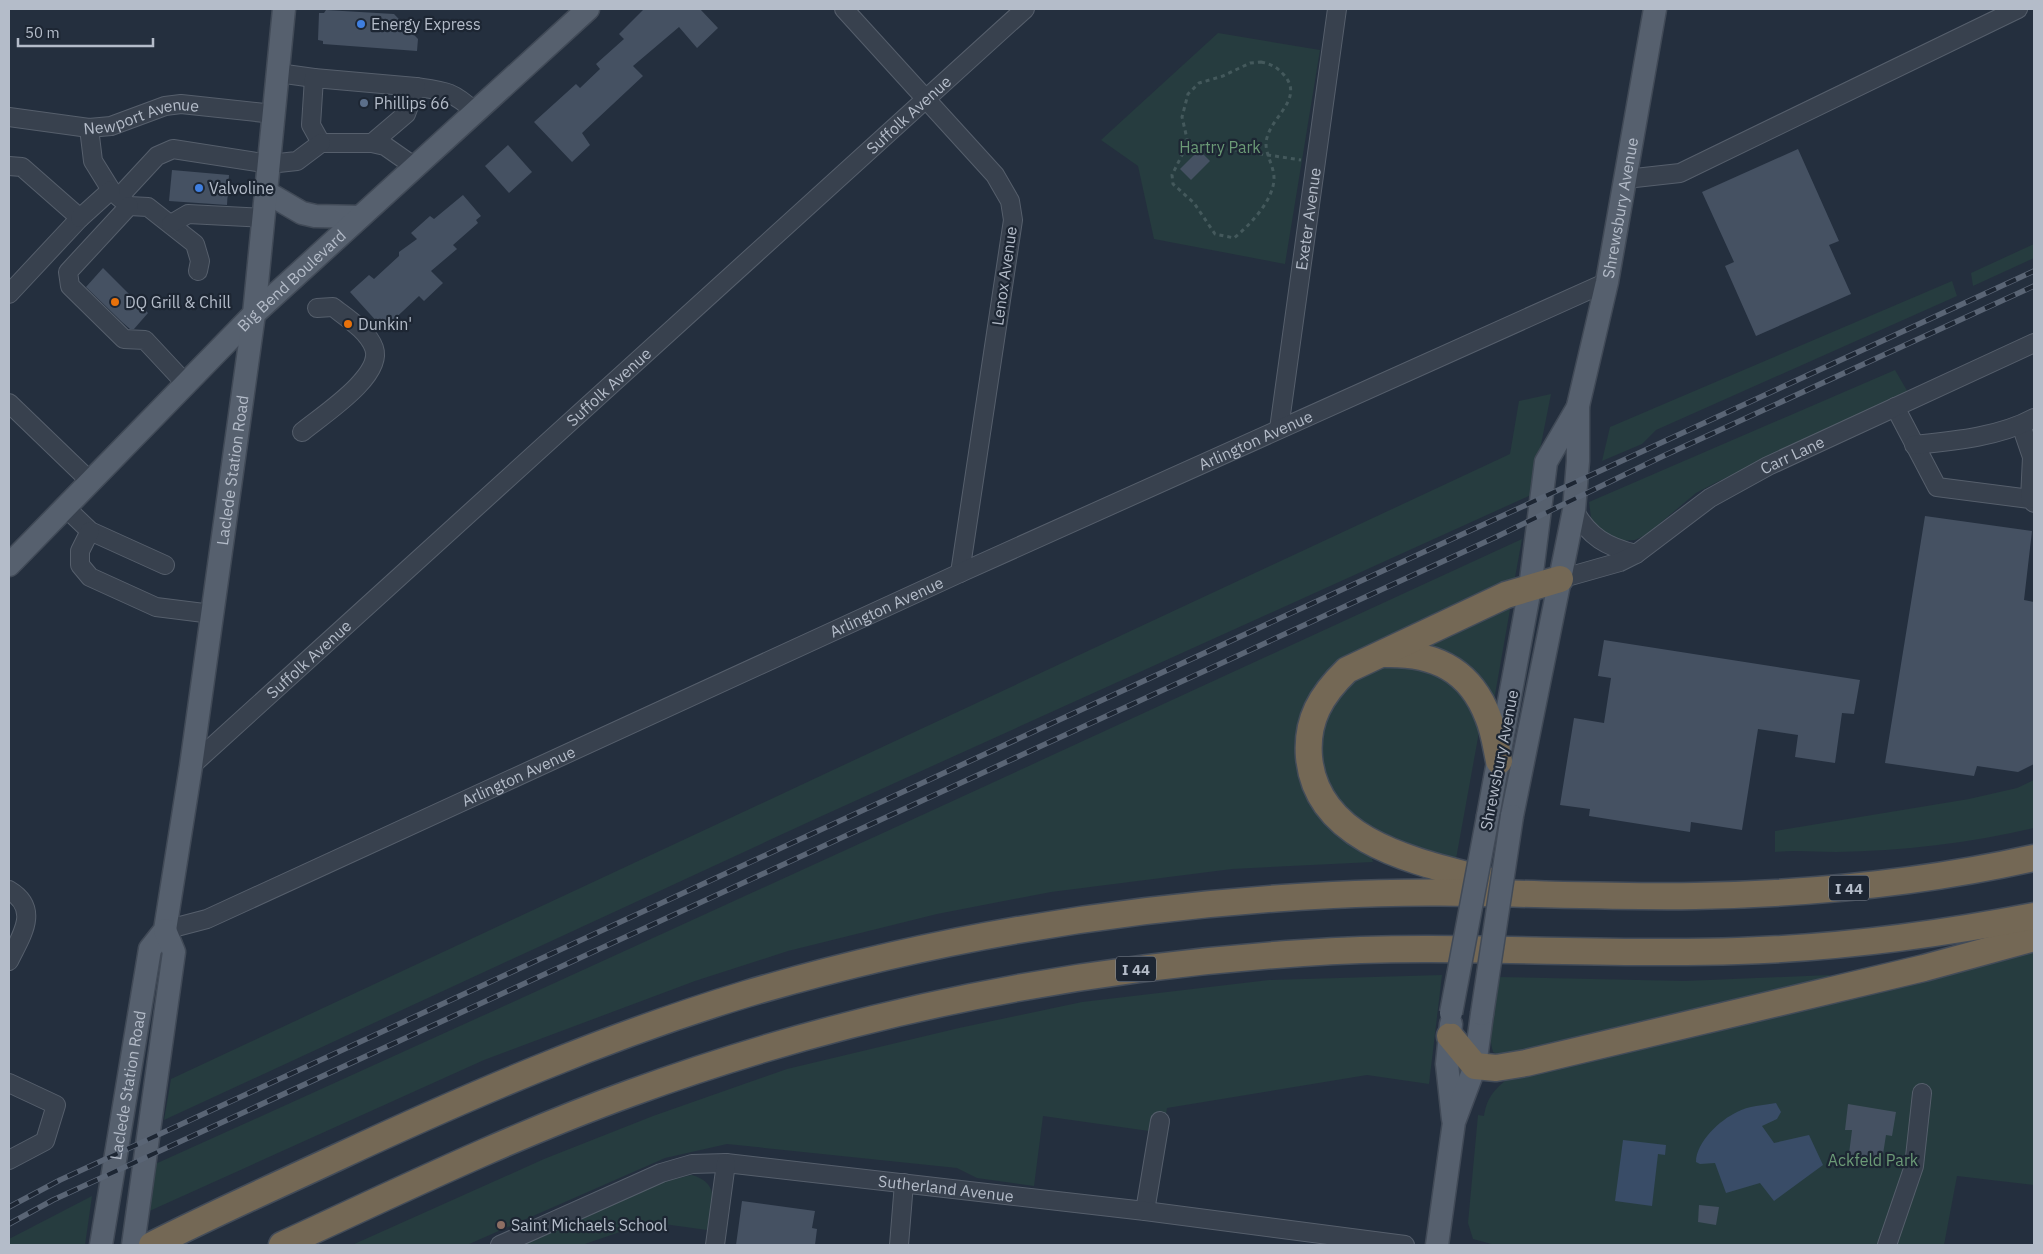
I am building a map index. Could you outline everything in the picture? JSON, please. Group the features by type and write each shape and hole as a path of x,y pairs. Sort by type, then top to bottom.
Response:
{"highway":[{"path":"1531,892 1406,858 1375,845 1344,824 1324,802 1310,772 1308,740 1314,712 1330,686 1347,670 1506,596 1560,579"},
{"path":"1380,654 1411,653 1437,660 1461,674 1478,695 1489,718 1499,761"},
{"name":"I 44","path":"152,1245 468,1097 559,1059 727,1000 842,968 938,945 1036,926 1134,912 1332,894 1431,891 1690,896 1784,894 1882,885 1983,870 2034,858"},
{"name":"I 44","path":"282,1245 536,1130 628,1094 722,1061 818,1033 912,1009 1011,988 1111,972 1210,960 1307,952 1409,949 1721,952 1839,946 1941,934 2034,916"},
{"path":"1451,1024 1475,1066 1496,1068 1526,1063 1924,968 2034,938"}],"main road":[{"name":"Laclede Station Road","path":"101,1245 150,949 165,930 191,766 254,314 284,9"},
{"name":"Big Bend Boulevard","path":"12,556 65,507 254,314 588,9"},
{"name":"Shrewsbury Avenue","path":"1437,1245 1454,1122 1475,1066 1512,816 1574,510 1578,461 1578,406 1607,282 1655,9"},
{"path":"266,192 302,213 315,216 360,217"},
{"name":"Shrewsbury Avenue","path":"1454,1122 1447,1064 1451,1024 1530,588 1546,462 1578,406"},
{"name":"Laclede Station Road","path":"133,1245 174,952 165,930"}],"street":[{"name":"Lenox Avenue","path":"844,9 926,97 994,175 1010,201 1013,220 960,573"},
{"name":"Suffolk Avenue","path":"191,766 1025,9"},
{"name":"Exeter Avenue","path":"1278,429 1338,9"},
{"path":"1626,179 1680,173 2018,9"},
{"path":"278,73 442,90 458,96 475,112"},
{"path":"314,78 311,125 321,143"},
{"path":"372,143 406,114 416,87"},
{"name":"Newport Avenue","path":"9,117 88,128 111,126 165,106 182,104 274,114"},
{"path":"88,128 92,162 120,197 148,206 195,244 200,261 198,271"},
{"path":"186,384 145,340 124,339 70,286 68,272 105,231 120,197 157,156 173,149 269,164 297,161 321,143 372,143 385,146 415,167"},
{"path":"9,166 22,167 80,218"},
{"path":"9,294 80,218 120,197"},
{"path":"171,224 188,214 264,218"},
{"name":"Arlington Avenue","path":"165,930 207,919 960,573 1607,282"},
{"path":"302,432 371,372 376,357 374,346 355,324 333,307 317,308"},
{"name":"Carr Lane","path":"1560,579 1620,562 1636,554 1710,498 1768,466 1895,407 2032,349"},
{"path":"9,403 90,481"},
{"path":"1895,407 1914,445 1937,487 2032,501 2032,457 2028,422 1952,442 1914,445"},
{"path":"65,507 90,531 165,565"},
{"path":"1574,510 1583,526 1601,543 1615,549 1636,554"},
{"path":"90,531 80,551 80,565 90,577 156,607 212,614"},
{"path":"9,890 23,901 27,919 25,928 9,960"},
{"path":"9,1082 56,1105 45,1141 9,1160"},
{"path":"1887,1245 1914,1166 1922,1093"},
{"path":"1145,1211 1160,1122"},
{"path":"715,1245 726,1163"},
{"name":"Sutherland Avenue","path":"500,1245 662,1173 692,1164 726,1163 1145,1211 1405,1245"},
{"path":"899,1245 904,1183"}],"path":[{"path":"1250,63 1270,64 1278,68 1286,78 1291,96 1271,130 1266,143 1269,155 1274,179 1265,202 1251,223 1234,238 1215,234 1194,203 1173,184 1172,175 1188,142 1182,117 1188,94 1199,83 1223,76 1250,63"},
{"path":"1188,142 1316,162"}],"green space":[{"name":"Hartry Park","path":"1218,33 1320,50 1285,264 1154,239 1138,166 1101,140"},
{"path":"2034,244 2034,258 1973,286 1971,273"},
{"path":"1952,281 1957,296 1656,430 1642,444 1602,461 1610,427"},
{"path":"1895,370 1909,394 1696,493 1646,535 1635,540 1620,541 1598,528 1591,517 1589,502"},
{"path":"1551,394 1531,495 813,820 164,1120 171,1079 1510,454 1519,401"},
{"path":"1522,539 1514,583 1349,659 1297,746 1370,853 1373,862 1232,869 1051,892 937,914 788,951 695,981 484,1060 145,1213 153,1165 667,932"},
{"path":"1511,604 1493,706 1418,647"},
{"path":"1400,662 1449,675 1477,718 1479,732 1456,859 1400,847 1381,838 1356,820 1341,806 1325,776 1321,744 1323,728 1328,712 1337,697 1348,684 1359,676"},
{"path":"2034,780 2034,828 1961,842 1911,848 1836,852 1775,852 1775,831 1969,799 2017,788"},
{"name":"Ackfeld Park","path":"2034,952 2034,1185 1957,1176 1944,1245 1495,1245 1473,1239 1468,1223 1478,1115 1484,1116 1487,1103 1493,1093 1511,1076 1943,971"},
{"path":"1442,975 1429,1084 1367,1075 1167,1108 1163,1133 1043,1116 1034,1186 977,1178 957,1168 727,1144 665,1158 467,1245 352,1245 544,1159 653,1116 787,1069 959,1028 1082,1002 1269,980"},
{"path":"1829,975 1829,982 1503,1057 1493,1052 1491,1043 1491,1024 1498,977 1685,981"},
{"path":"692,1175 708,1184 713,1197 707,1230 649,1222 582,1245 524,1245 662,1182"},
{"path":"92,1196 85,1245 9,1245 9,1239"}],"water":[{"path":"1776,1103 1781,1112 1777,1119 1762,1126 1774,1143 1809,1135 1823,1165 1774,1201 1760,1183 1726,1193 1715,1163 1700,1164 1696,1162 1700,1147 1710,1132 1723,1120 1746,1108"},
{"path":"1623,1140 1666,1145 1665,1155 1658,1154 1652,1206 1615,1201"}],"building":[{"path":"644,9 700,9 718,28 697,48 679,27 633,66 643,76 582,133 590,145 572,162 534,122 576,84 580,88 600,69 596,64 624,39 619,34"},
{"name":"Energy Express","path":"326,10 394,14 418,39 417,51 323,44 323,41 318,40 319,13 324,13"},
{"path":"508,145 532,172 509,193 485,166"},
{"path":"1798,149 1839,241 1829,245 1851,294 1756,336 1725,266 1734,262 1702,192"},
{"path":"1199,150 1210,161 1191,180 1180,169"},
{"name":"Valvoline","path":"172,170 229,175 227,205 169,201"},
{"path":"463,195 481,216 476,220 478,223 453,245 457,249 431,271 443,283 424,301 419,296 387,326 382,321 379,324 350,292 369,275 374,279 399,256 399,252 417,239 411,233 430,216 434,219"},
{"name":"DQ Grill & Chill","path":"103,268 148,313 134,329 130,329 122,322 86,287"},
{"path":"1925,516 2032,531 2024,600 2034,602 2034,764 2018,772 1977,766 1974,776 1885,763"},
{"path":"1604,640 1860,680 1854,714 1842,713 1835,763 1795,757 1798,735 1758,729 1742,830 1691,822 1690,832 1589,816 1590,809 1560,805 1574,718 1604,723 1611,678 1598,676"},
{"path":"1848,1104 1896,1112 1892,1136 1886,1135 1881,1167 1848,1162 1852,1130 1845,1130"},
{"path":"742,1201 815,1211 812,1228 817,1229 815,1245 736,1245"},
{"path":"1699,1205 1719,1207 1716,1225 1698,1222"}],"railway":[{"path":"9,1207 60,1180 2034,271"},
{"path":"9,1224 53,1200 1496,537 1661,457 2034,286"}],"place":[{"name":"Energy Express","path":"361,24"},
{"name":"Phillips 66","path":"364,103"},
{"name":"Valvoline","path":"199,188"},
{"name":"DQ Grill & Chill","path":"115,302"},
{"name":"Dunkin'","path":"348,324"},
{"name":"Saint Michaels School","path":"501,1225"}]}
